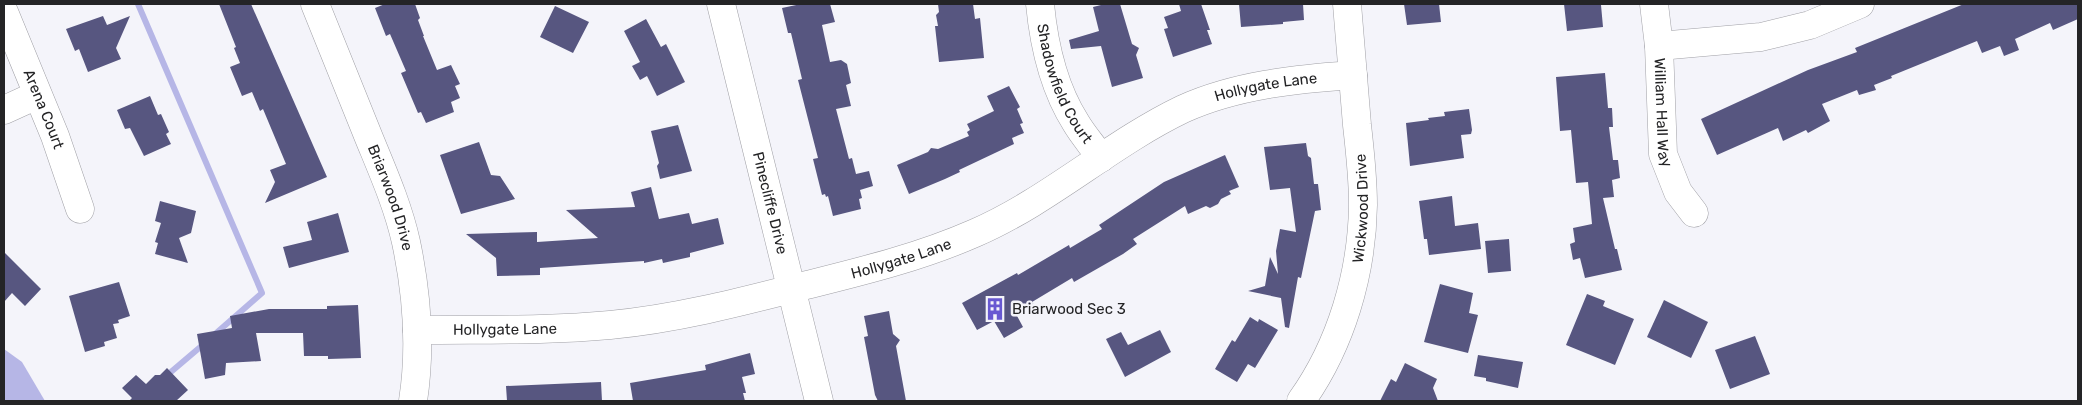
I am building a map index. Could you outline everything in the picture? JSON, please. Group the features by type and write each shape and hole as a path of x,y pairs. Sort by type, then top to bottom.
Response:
{"street":[{"name":"Briarwood Drive","path":"315,4 389,187 406,241 415,292 417,356 413,401"},
{"name":"Pinecliffe Drive","path":"721,4 819,401"},
{"name":"Shadowfield Court","path":"1040,4 1047,54 1054,78 1076,123 1101,158"},
{"name":"Wickwood Drive","path":"1301,401 1323,366 1344,316 1354,280 1361,242 1363,205 1361,168 1347,4"},
{"name":"William Hall Way","path":"1654,4 1659,46 1664,154 1678,192 1694,213"},
{"path":"1659,46 1761,37 1810,25 1860,4"},
{"name":"Arena Court","path":"4,12 55,136 80,209"},
{"name":"Hollygate Lane","path":"416,330 562,327 650,321 894,263 976,233 1018,211 1142,131 1184,109 1248,88 1303,79 1353,75"},
{"path":"4,110 38,94"}],"water":[{"path":"4,349 22,362 45,401 4,401"}],"building":[{"path":"219,4 251,4 327,177 265,203 275,182 270,170 286,164 263,109 260,111 252,92 242,96 230,67 240,63 234,48 236,47"},
{"path":"385,4 415,4 423,36 437,70 451,65 460,84 455,86 460,98 451,102 454,112 426,123 421,112 418,113 401,73 406,71 390,34 386,36 375,8"},
{"path":"801,4 830,4 835,22 822,25 830,62 841,60 847,64 851,83 846,85 851,106 836,109 849,159 852,158 856,174 869,171 873,186 860,190 862,198 859,199 861,209 833,216 828,196 822,195 813,159 818,158 798,80 802,79 791,33 788,33 782,8"},
{"path":"938,4 973,4 975,19 980,18 984,58 939,62 935,26 938,26 936,15 939,12"},
{"path":"1105,4 1120,4 1132,44 1139,48 1136,55 1143,78 1112,87 1101,46 1071,49 1069,40 1099,31 1093,7"},
{"path":"1179,4 1201,4 1210,30 1207,30 1212,44 1173,57 1164,29 1168,28 1164,17 1181,11"},
{"path":"1239,4 1303,4 1304,20 1283,22 1283,24 1241,27"},
{"path":"1404,4 1439,4 1441,22 1407,25"},
{"path":"1564,4 1601,5 1603,27 1567,31"},
{"path":"1964,4 2078,4 2078,19 2053,30 2050,23 2015,39 2019,50 2004,56 2000,46 1982,53 1977,41 1891,76 1892,78 1874,85 1876,90 1859,95 1857,90 1822,104 1830,121 1808,133 1806,130 1783,141 1778,128 1717,155 1701,119 1808,70 1857,52 1855,48"},
{"path":"555,6 589,22 573,53 540,37"},
{"path":"103,16 107,25 130,16 116,48 121,59 88,72 79,49 75,51 66,29"},
{"path":"646,19 661,47 666,44 685,82 657,96 647,76 640,80 632,66 640,62 624,31"},
{"path":"1605,73 1608,108 1612,108 1613,127 1609,127 1613,160 1618,160 1620,178 1612,180 1614,197 1603,198 1622,270 1585,278 1580,258 1573,260 1570,244 1575,242 1573,228 1592,224 1588,182 1576,183 1571,130 1560,131 1556,77"},
{"path":"1009,86 1020,107 1017,109 1023,123 1020,124 1024,133 1012,138 1014,144 959,170 960,172 909,194 897,165 928,152 931,148 938,149 969,136 967,132 970,130 967,124 994,111 987,96"},
{"path":"150,96 158,115 161,114 169,132 166,134 171,144 144,156 130,128 125,129 117,110"},
{"path":"1469,109 1471,134 1461,135 1464,158 1410,166 1406,123 1445,116 1444,112"},
{"path":"678,125 692,171 660,179 657,166 659,163 651,131"},
{"path":"479,142 491,175 500,176 515,199 461,214 440,155"},
{"path":"1306,143 1308,156 1311,158 1314,184 1318,184 1321,210 1315,211 1301,278 1298,277 1289,328 1285,327 1281,298 1248,291 1265,286 1270,257 1278,274 1276,251 1280,229 1296,232 1290,188 1270,190 1264,147"},
{"path":"1225,155 1239,187 1229,191 1231,194 1221,199 1218,204 1210,208 1206,206 1188,214 1185,206 1133,239 1137,244 1123,254 1074,282 1072,278 1032,302 1034,305 1016,314 1023,327 1004,338 994,321 977,330 962,303 1017,273 1018,275 1069,245 1070,248 1102,229 1099,225 1164,182"},
{"path":"651,187 659,219 689,213 692,224 718,218 724,244 690,253 690,257 663,263 662,259 644,263 644,261 540,268 540,275 497,276 496,258 466,234 537,232 537,242 598,238 566,210 635,207 631,192"},
{"path":"1452,196 1455,226 1478,223 1481,249 1429,255 1427,239 1424,239 1419,201"},
{"path":"160,201 196,211 191,233 179,238 188,263 155,254 158,243 155,242 161,223 155,221"},
{"path":"338,213 349,252 289,268 283,247 312,240 307,222"},
{"path":"1509,239 1511,271 1488,273 1485,241"},
{"path":"4,252 41,289 25,306 12,293 4,302"},
{"path":"119,282 130,316 118,320 119,323 113,324 117,338 104,342 105,346 85,352 69,296"},
{"path":"1440,284 1473,293 1469,313 1478,315 1468,353 1424,342"},
{"path":"1587,294 1605,301 1603,306 1634,319 1615,365 1566,345"},
{"path":"1664,300 1708,322 1691,358 1647,337"},
{"path":"358,305 361,358 328,359 328,356 304,356 303,333 256,333 261,361 226,363 225,375 205,379 197,334 232,328 230,316 269,309 327,309 327,306"},
{"path":"889,311 893,334 900,340 896,346 906,401 878,401 875,395 864,337 868,336 864,316"},
{"path":"1250,317 1258,322 1259,319 1278,330 1255,368 1248,364 1237,382 1215,369 1232,340 1235,342"},
{"path":"1160,330 1171,352 1125,377 1106,339 1121,332 1128,345"},
{"path":"1755,336 1770,374 1730,389 1715,350"},
{"path":"750,353 755,374 742,377 746,393 743,393 745,401 633,401 630,383 706,370 705,365"},
{"path":"1478,355 1523,362 1518,388 1486,381 1486,378 1474,376"},
{"path":"1405,363 1437,379 1433,388 1438,401 1380,401 1391,379 1396,382"},
{"path":"167,368 188,390 176,401 129,401 132,398 122,388 136,375 146,384 155,375 160,375"},
{"path":"601,382 602,401 507,401 506,386"}],"waterway":[{"path":"138,4 262,293 214,335"},
{"path":"165,377 205,343"}],"place":[{"name":"Briarwood Sec 3","path":"995,309"}]}
